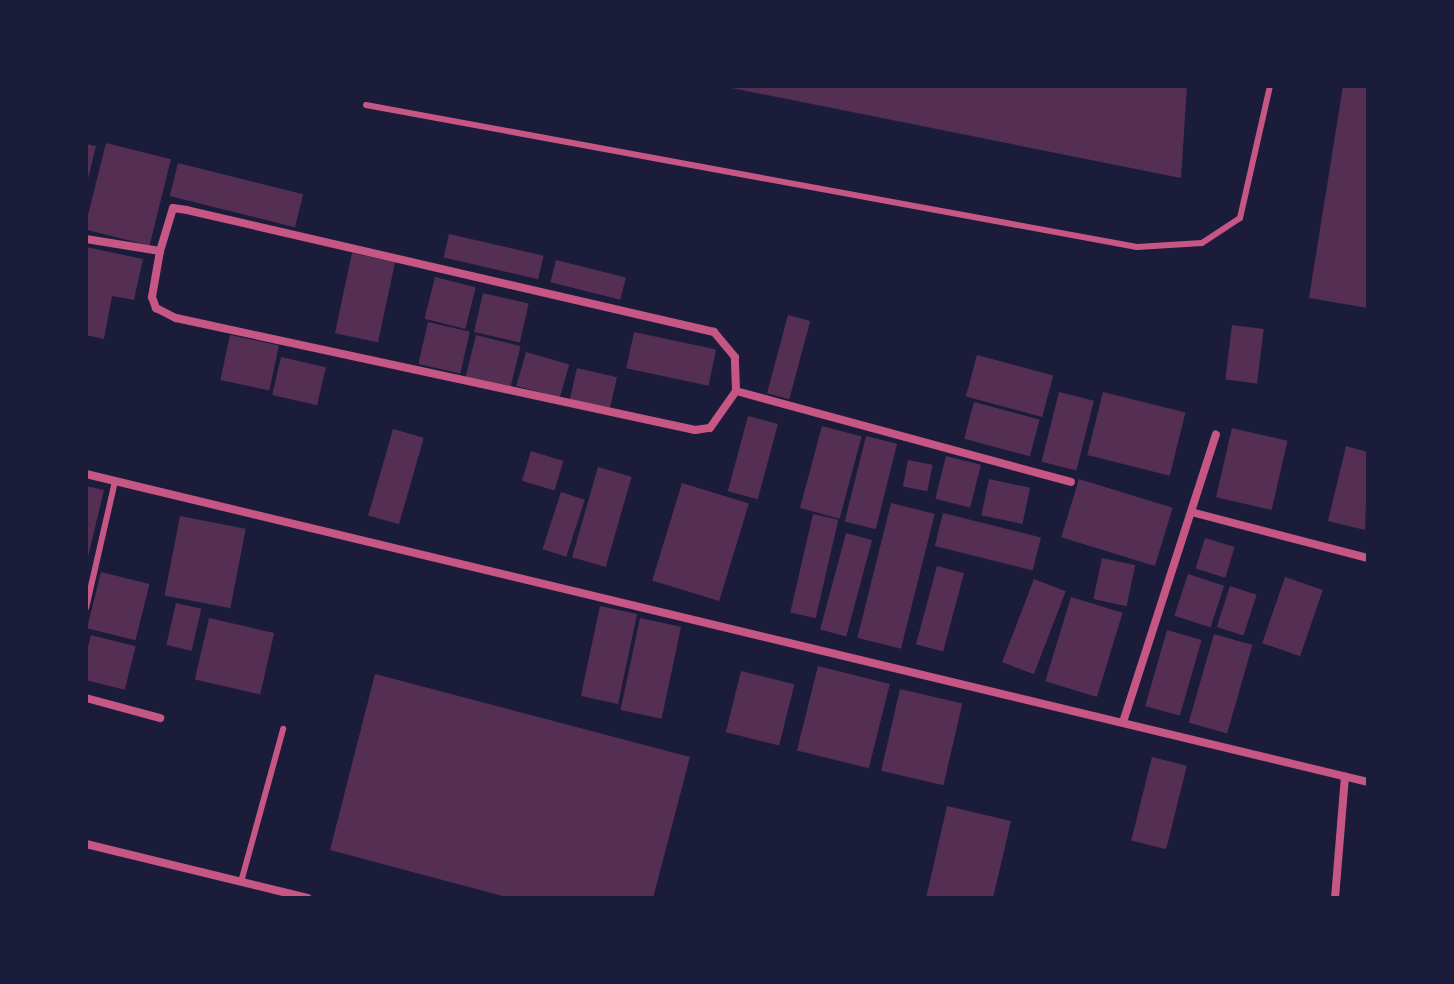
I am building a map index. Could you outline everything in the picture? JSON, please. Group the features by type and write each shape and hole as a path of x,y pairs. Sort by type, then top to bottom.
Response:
{"street":[{"path":"173,208 187,210 714,332 735,357 736,391 710,428 695,430 176,318 156,308 152,297 160,251 173,208"},
{"path":"86,239 160,251"},
{"path":"736,391 1071,482"},
{"path":"1124,719 1195,513 1216,435"},
{"path":"86,474 1124,719 1368,782"},
{"path":"1195,513 1368,558"},
{"path":"86,698 160,718"},
{"path":"1335,898 1345,776"},
{"path":"86,844 308,898"}],"lane":[{"path":"366,105 1137,247 1202,243 1240,218 1270,86"},
{"path":"86,608 115,481"},
{"path":"241,882 283,729"}],"building":[{"path":"1187,86 1181,178 727,87"},
{"path":"1343,86 1368,86 1368,308 1309,298"},
{"path":"106,143 171,159 149,246 86,230"},
{"path":"86,144 96,146 87,183 86,183"},
{"path":"178,163 303,194 295,227 170,196"},
{"path":"449,234 544,256 538,279 444,257"},
{"path":"86,247 143,259 134,300 112,296 104,339 86,335"},
{"path":"352,253 395,262 378,342 335,333"},
{"path":"556,260 626,277 620,300 550,282"},
{"path":"435,277 476,287 465,329 425,319"},
{"path":"483,293 529,304 520,343 474,332"},
{"path":"788,315 810,321 789,399 767,393"},
{"path":"428,322 470,332 460,374 418,364"},
{"path":"1232,325 1264,329 1257,383 1225,380"},
{"path":"634,332 716,349 708,386 626,368"},
{"path":"230,335 279,345 269,390 220,380"},
{"path":"476,335 521,346 510,390 465,379"},
{"path":"526,352 569,364 560,398 516,386"},
{"path":"977,355 1053,375 1042,417 966,397"},
{"path":"281,357 326,367 317,405 272,395"},
{"path":"577,368 617,377 610,408 570,399"},
{"path":"1059,392 1094,401 1077,471 1042,462"},
{"path":"1103,392 1185,413 1170,476 1087,455"},
{"path":"974,402 1040,420 1030,456 964,439"},
{"path":"748,416 778,424 758,499 728,491"},
{"path":"822,426 862,437 840,519 800,508"},
{"path":"1232,428 1288,441 1272,510 1216,497"},
{"path":"393,429 424,438 399,524 368,516"},
{"path":"866,436 897,444 876,529 845,521"},
{"path":"1346,446 1368,452 1365,530 1328,521"},
{"path":"531,451 564,461 554,491 522,481"},
{"path":"946,456 981,465 970,507 935,499"},
{"path":"908,460 933,465 927,491 903,487"},
{"path":"598,467 632,477 606,567 572,557"},
{"path":"989,479 1030,488 1022,524 981,515"},
{"path":"1079,479 1173,508 1155,566 1061,537"},
{"path":"682,483 749,503 719,601 652,581"},
{"path":"86,486 104,490 87,561 86,561"},
{"path":"561,492 585,500 566,557 542,549"},
{"path":"891,503 935,514 901,649 857,638"},
{"path":"943,513 1041,537 1033,570 935,546"},
{"path":"813,514 838,520 816,618 790,612"},
{"path":"180,516 246,529 230,608 165,596"},
{"path":"846,533 872,540 846,637 820,630"},
{"path":"1205,538 1235,547 1225,578 1196,569"},
{"path":"1102,558 1135,565 1127,606 1093,599"},
{"path":"937,566 964,573 943,651 916,644"},
{"path":"101,572 150,584 135,640 87,628"},
{"path":"1188,574 1224,586 1211,628 1174,616"},
{"path":"1285,577 1323,590 1300,656 1262,643"},
{"path":"1034,579 1066,591 1034,674 1002,662"},
{"path":"1230,586 1257,595 1243,636 1217,627"},
{"path":"1071,597 1123,613 1097,697 1045,681"},
{"path":"176,603 201,609 192,651 166,645"},
{"path":"600,606 637,614 618,704 581,696"},
{"path":"209,618 274,633 260,694 195,679"},
{"path":"640,618 681,627 662,719 620,710"},
{"path":"1167,630 1202,640 1180,716 1145,706"},
{"path":"1214,634 1252,645 1227,733 1189,722"},
{"path":"91,635 136,646 125,690 86,680 86,655"},
{"path":"818,666 890,684 869,768 797,750"},
{"path":"741,671 794,684 779,745 726,732"},
{"path":"375,674 690,757 653,898 510,898 330,850"},
{"path":"900,689 962,703 943,785 881,771"},
{"path":"1152,757 1187,766 1166,849 1131,840"},
{"path":"947,806 1011,821 993,898 926,898"}]}
